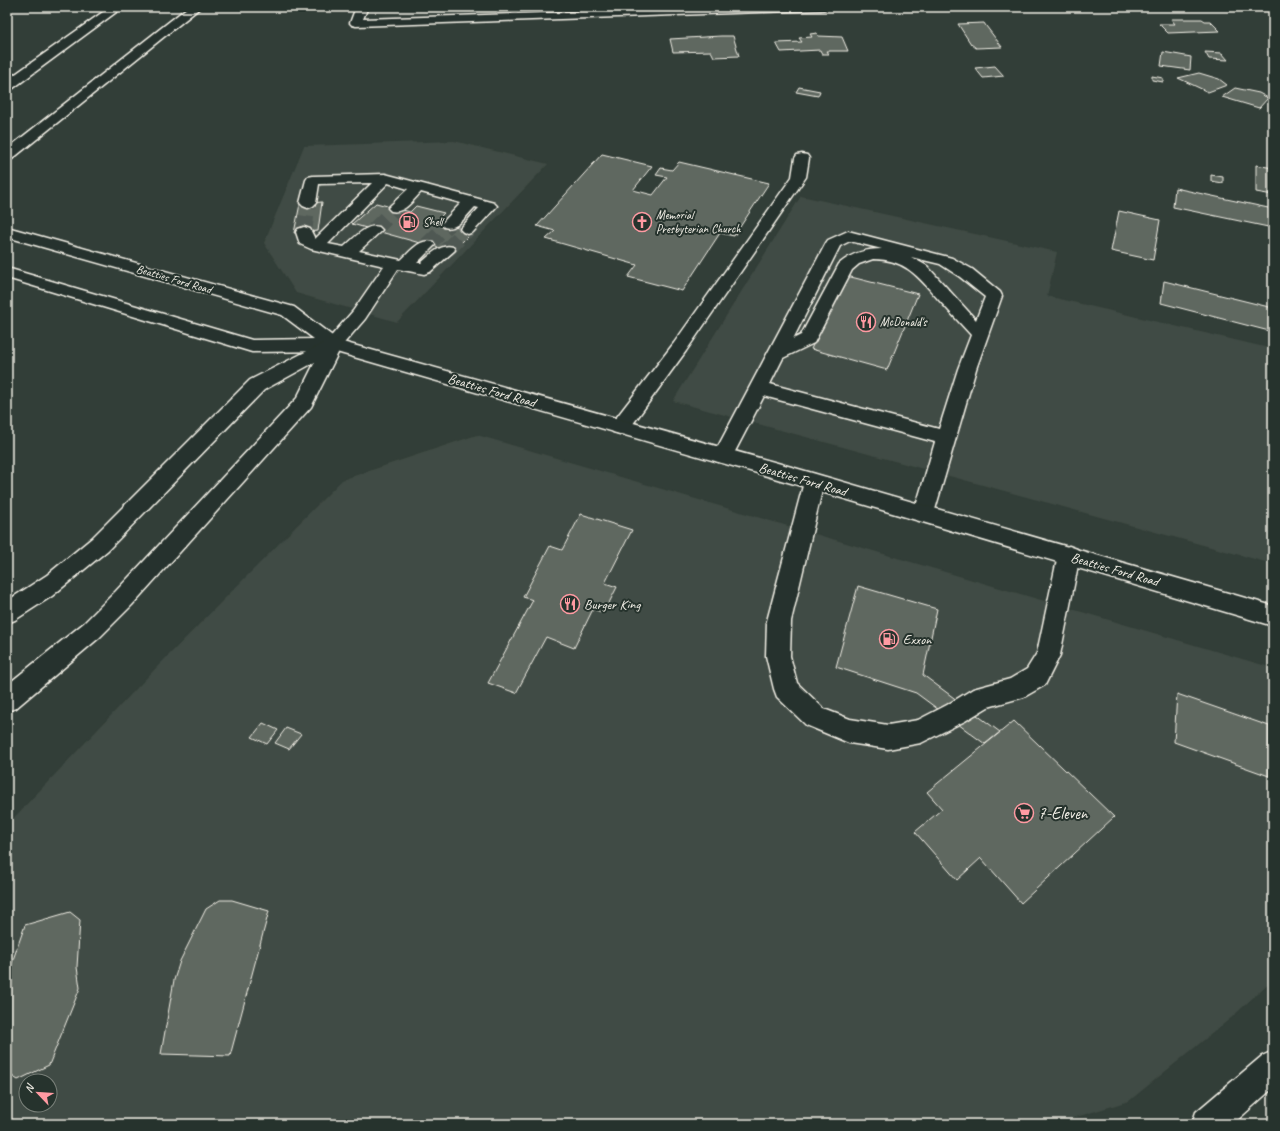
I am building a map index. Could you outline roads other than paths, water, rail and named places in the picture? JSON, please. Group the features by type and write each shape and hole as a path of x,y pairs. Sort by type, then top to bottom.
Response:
{"main road":[{"path":"7,86 117,7"},
{"path":"7,156 195,7"},
{"path":"362,7 356,23 821,7"},
{"path":"620,427 680,347 799,177 802,158"},
{"path":"317,246 385,178"},
{"path":"308,203 312,180 385,178 489,206 468,229"},
{"path":"396,208 418,187"},
{"path":"449,224 472,202"},
{"path":"348,252 374,230"},
{"name":"Beatties Ford Road","path":"8,232 288,311 333,345"},
{"path":"304,232 306,241 317,246 424,270 447,250"},
{"path":"723,456 834,242 848,236 946,261 966,272 994,296 980,335 924,514"},
{"path":"7,700 76,644 124,598 304,402 333,345 400,264 428,245"},
{"path":"776,354 808,339 845,267 852,260 863,255 880,254 900,258 912,263 921,270 980,335"},
{"name":"Beatties Ford Road","path":"7,274 252,346 333,345 1069,555 1273,616"},
{"path":"7,613 48,587 76,566 100,544 257,385 333,345"},
{"path":"759,388 947,438"},
{"path":"814,482 779,621 778,656 786,689 814,717 849,731 888,738 921,731 956,713 982,697 1015,689 1036,677 1048,655 1069,555"},
{"path":"1208,1124 1273,1067"}],"tunnel":[{"path":"304,232 308,203"},
{"path":"374,230 396,208"},
{"path":"427,245 449,224"},
{"path":"447,250 468,229"}],"place":[{"name":"Shell","path":"409,222"},
{"name":"Memorial Presbyterian Church","path":"642,222"},
{"name":"McDonald's","path":"866,322"},
{"name":"Burger King","path":"570,604"},
{"name":"Exxon","path":"889,639"},
{"name":"7-Eleven","path":"1024,813"}]}
